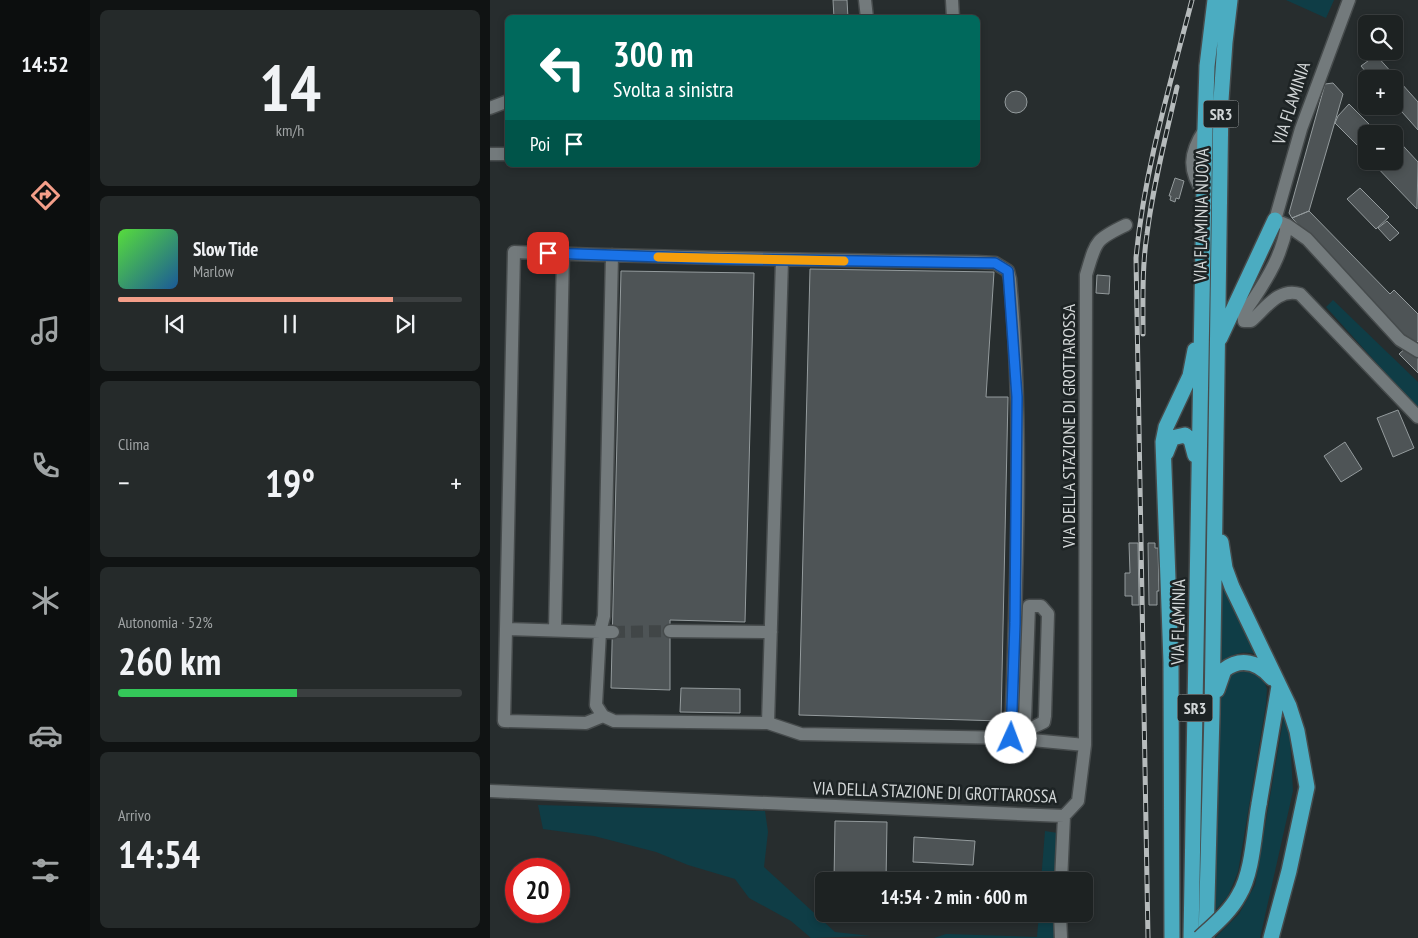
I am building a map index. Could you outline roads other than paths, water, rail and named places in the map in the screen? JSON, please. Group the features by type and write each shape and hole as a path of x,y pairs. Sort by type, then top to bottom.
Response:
{"highway":[{"name":"VIA FLAMINIA NUOVA","path":"1203,307 1207,66 1215,0"},
{"name":"VIA FLAMINIA NUOVA","path":"1218,341 1221,100 1230,0"},
{"path":"1218,341 1281,222"},
{"path":"1172,938 1171,722 1164,436 1190,376 1203,307"},
{"name":"VIA FLAMINIA","path":"1191,938 1203,307"},
{"name":"VIA FLAMINIA","path":"1206,938 1218,341"},
{"path":"1164,462 1170,440 1175,436 1185,435 1189,437 1193,445 1200,477"},
{"path":"1214,486 1225,568 1286,698 1297,731 1307,787 1289,871 1271,938"},
{"path":"1212,714 1221,674 1232,664 1242,662 1254,664 1266,671 1279,686"},
{"path":"1200,938 1220,919 1240,894 1246,876 1279,686"}],"street":[{"path":"865,0 867,15"},
{"path":"952,0 953,15"},
{"name":"VIA FLAMINIA","path":"1349,0 1303,122 1281,222 1283,246 1272,272 1245,312 1244,321 1251,322 1265,307 1280,296 1293,292 1300,294 1418,417"},
{"path":"490,108 505,102"},
{"path":"490,154 505,154"},
{"path":"1281,222 1307,239 1400,340 1418,351"},
{"name":"VIA DELLA STAZIONE DI GROTTAROSSA","path":"490,791 1064,816 1078,801 1085,745 1086,275 1096,243 1109,233 1126,225"},
{"path":"603,716 586,723 504,721 514,252 782,260 995,263 1008,271 1017,397 1015,623 1011,738"},
{"path":"555,630 563,254"},
{"path":"612,255 604,616 606,632 596,705 603,716 614,721 768,723 802,734 1011,738 1085,745"},
{"path":"768,723 782,260"},
{"path":"1029,606 1041,606 1048,614 1044,722 1011,738 1026,720 1029,606"},
{"path":"506,628 606,632"},
{"path":"670,631 771,632"},
{"path":"1062,872 1064,816"},
{"path":"1060,922 1061,938"}],"tunnel":[{"path":"613,632 670,631"}],"railway":[{"path":"1148,938 1136,258 1151,161 1192,0"},
{"path":"1143,334 1145,246 1156,179 1177,87"}]}
